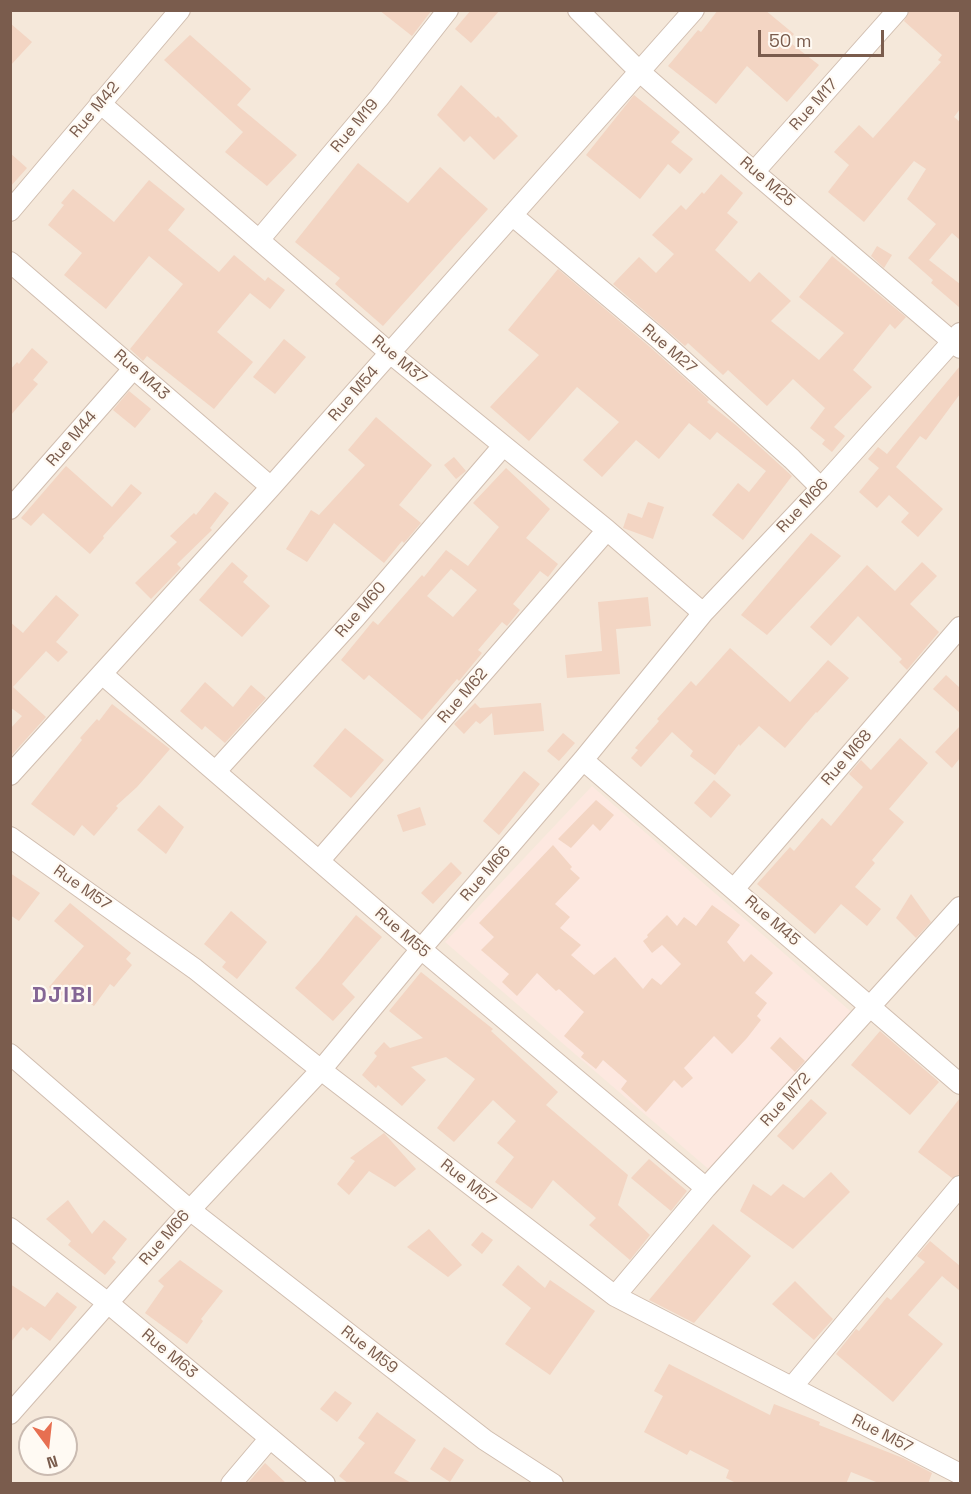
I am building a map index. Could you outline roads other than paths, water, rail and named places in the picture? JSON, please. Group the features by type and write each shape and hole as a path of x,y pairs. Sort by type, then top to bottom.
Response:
{"street":[{"name":"Rue M42","path":"10,211 180,10"},
{"name":"Rue M19","path":"259,240 379,98 448,10"},
{"name":"Rue M25","path":"578,10 640,72 754,172 958,341"},
{"name":"Rue M54","path":"10,775 272,487 694,10"},
{"name":"Rue M17","path":"754,172 898,10"},
{"name":"Rue M37","path":"99,103 390,353 607,530 703,613"},
{"name":"Rue M27","path":"512,215 658,338 821,488"},
{"name":"Rue M43","path":"10,262 272,487"},
{"name":"Rue M66","path":"10,1414 190,1210 321,1070 583,760 703,613 958,341"},
{"name":"Rue M44","path":"10,509 133,369"},
{"name":"Rue M60","path":"216,771 356,617 503,446"},
{"name":"Rue M62","path":"319,861 607,530"},
{"name":"Rue M68","path":"734,889 960,627"},
{"name":"Rue M55","path":"102,674 421,949 706,1188"},
{"name":"Rue M45","path":"583,760 960,1084"},
{"name":"Rue M57","path":"10,837 180,958 321,1070 615,1296 960,1476"},
{"name":"Rue M72","path":"615,1296 706,1188 960,907"},
{"name":"Rue M59","path":"10,1054 190,1210 485,1440 553,1484"},
{"path":"792,1387 960,1186"},
{"name":"Rue M63","path":"10,1228 108,1303 325,1484"},
{"path":"231,1484 270,1438"},
{"path":"956,1484 960,1476"}],"district":[{"name":"DJIBI","path":"63,996"}]}
